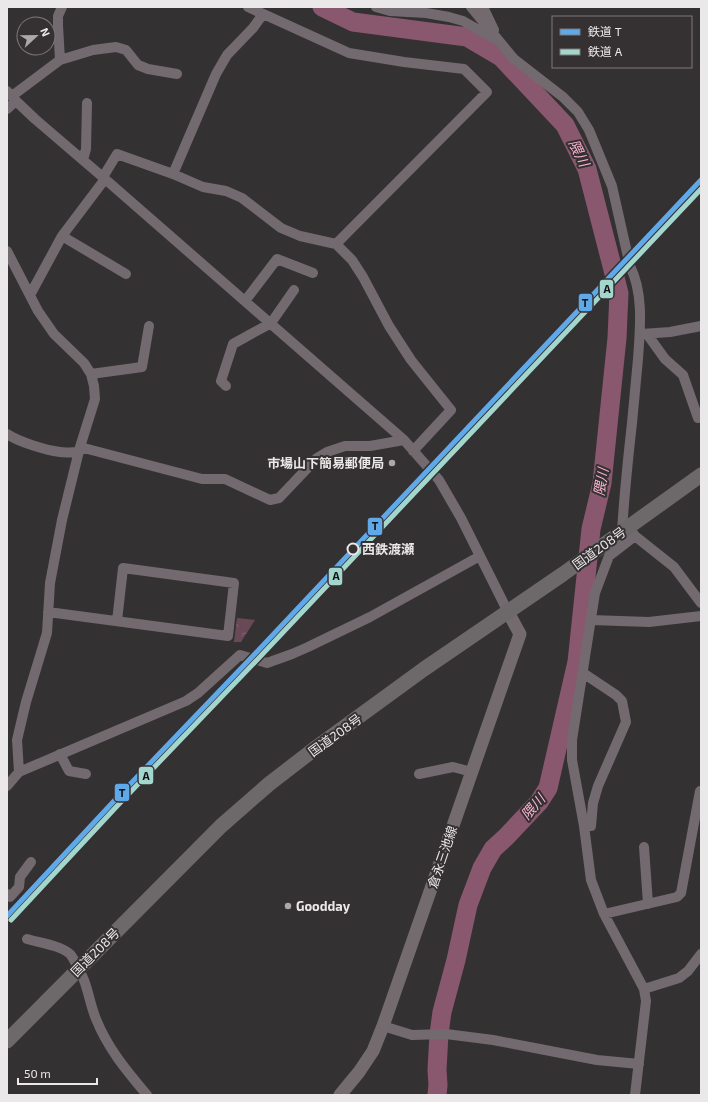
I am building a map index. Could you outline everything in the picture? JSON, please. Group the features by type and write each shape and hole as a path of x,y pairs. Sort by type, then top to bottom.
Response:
{"highway":[{"name":"国道208号","path":"7,1041 221,826 269,784 424,669 626,532 701,475"}],"main road":[{"name":"倉永三池線","path":"340,1095 359,1072 372,1051 383,1026 520,634 508,612"}],"street":[{"path":"60,60 58,16 62,7"},
{"path":"248,7 348,53 404,62 464,69 487,92 336,244"},
{"path":"376,7 390,11 426,13 449,17 463,21 500,42"},
{"path":"470,7 514,59 563,97 578,112 589,130 612,186 630,266 636,279 640,305 643,334 624,497 626,532 609,556 595,592 572,740 572,760 584,826 590,880 604,914 644,989 646,1001 635,1095"},
{"path":"483,7 500,42"},
{"path":"173,174 216,74 227,55 253,28 263,14"},
{"path":"7,109 11,96 60,60 93,50 116,47 126,50 138,65 148,69 177,74"},
{"path":"11,96 404,440 439,480 461,518 508,612"},
{"path":"83,160 86,148 87,103"},
{"path":"30,295 62,236 104,178 117,154 173,174 203,187 226,191 242,198 282,228 300,236 336,244 352,260 363,277 389,326 408,354 451,410 413,451"},
{"path":"62,236 126,274"},
{"path":"7,251 38,311 54,334 84,363 91,374 95,399 80,449 62,520 50,582 47,633 26,702 17,740 20,772"},
{"path":"245,301 277,259 313,273"},
{"path":"226,386 221,381 233,344 270,323 294,290"},
{"path":"91,374 142,367 149,326"},
{"path":"643,334 670,332 701,326"},
{"path":"643,334 683,375 698,418"},
{"path":"7,434 13,438 42,448 60,452 80,449 202,479 225,479 270,500 279,498 317,458 327,452 345,446 370,446 404,440"},
{"path":"626,532 674,567 701,604"},
{"path":"7,786 20,772 186,701 198,693 240,655 266,663 303,649 370,616 480,556"},
{"path":"48,612 228,636 234,583 123,568 117,621"},
{"path":"591,620 649,622 701,616"},
{"path":"583,673 616,695 622,701 626,722 598,786 593,804 590,826 584,826"},
{"path":"60,754 69,771 86,774"},
{"path":"419,774 453,767 472,772"},
{"path":"604,914 677,897 681,892 700,791"},
{"path":"644,847 648,904"},
{"path":"7,894 10,897 19,887 20,877 31,862"},
{"path":"27,939 59,948 71,955 85,980 96,1019 106,1041 122,1066 147,1095"},
{"path":"644,989 679,978 688,971 701,954"},
{"path":"383,1026 412,1034 446,1034 494,1040 597,1060 639,1064"}],"green space":[{"path":"237,618 255,620 241,642 234,642"}],"waterway":[{"name":"隈川","path":"322,7 353,22 467,37 501,57 565,125 587,169 619,293 617,338 602,483 591,529 577,662 548,788 539,802 493,849 482,868 468,905 456,960 442,1012 439,1034 437,1095"}],"rail line":[{"name":"T","path":"7,916 701,180"},
{"name":"A","path":"11,920 701,189"}],"place":[{"name":"市場山下簡易郵便局","path":"392,463"},
{"name":"西鉄渡瀬","path":"353,549"},
{"name":"Goodday","path":"288,906"}]}
